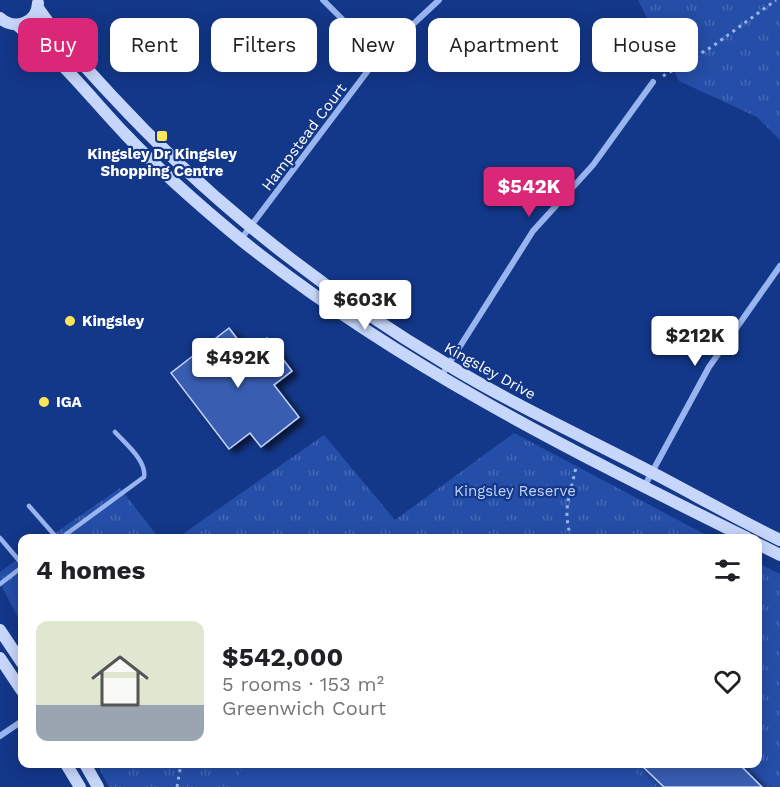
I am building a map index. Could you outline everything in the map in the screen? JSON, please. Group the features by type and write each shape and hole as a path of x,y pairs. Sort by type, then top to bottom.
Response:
{"main road":[{"path":"7,24 30,20 38,4"},
{"name":"Kingsley Drive","path":"38,4 57,35 143,130 195,179 251,227 369,315 448,365 560,427 780,540"},
{"name":"Kingsley Drive","path":"7,24 59,63 137,146 194,199 241,239 359,327 440,378 644,487 739,534"},
{"path":"762,546 780,555"},
{"path":"0,630 18,657"},
{"path":"0,658 18,685"},
{"path":"68,768 80,787"},
{"path":"87,768 98,787"}],"street":[{"path":"324,0 341,18"},
{"name":"Hampstead Court","path":"416,22 439,0"},
{"name":"Hampstead Court","path":"241,239 368,72"},
{"path":"440,378 533,231 593,165 653,82"},
{"path":"644,487 709,367 780,266"},
{"path":"0,736 18,725"}],"lane":[{"path":"65,534 144,477 145,471 141,463 115,432"},
{"path":"29,506 55,534"},
{"path":"0,538 18,561"},
{"path":"0,584 18,569"}],"path":[{"path":"653,82 713,46 776,0"},
{"path":"570,534 566,506 577,465"},
{"path":"177,787 180,768"}],"green space":[{"path":"638,0 780,0 780,140 757,117 679,81 674,72 698,72 698,18 647,18"},
{"name":"Kingsley Reserve","path":"514,433 704,534 183,534 324,435 395,520"},
{"path":"120,488 156,534 54,534"},
{"path":"18,559 18,617 0,583 0,572"},
{"path":"762,565 780,574 780,787 109,787 99,768 762,768"},
{"path":"243,768 630,768 652,787 230,787"}],"building":[{"path":"229,328 248,353 267,338 292,371 274,385 299,417 261,447 250,433 229,449 171,373"},
{"path":"644,768 743,768 762,787 664,787"}],"place":[{"name":"Kingsley Dr Kingsley Shopping Centre","path":"162,136"},
{"name":"Kingsley","path":"70,321"},
{"name":"IGA","path":"44,402"}]}
